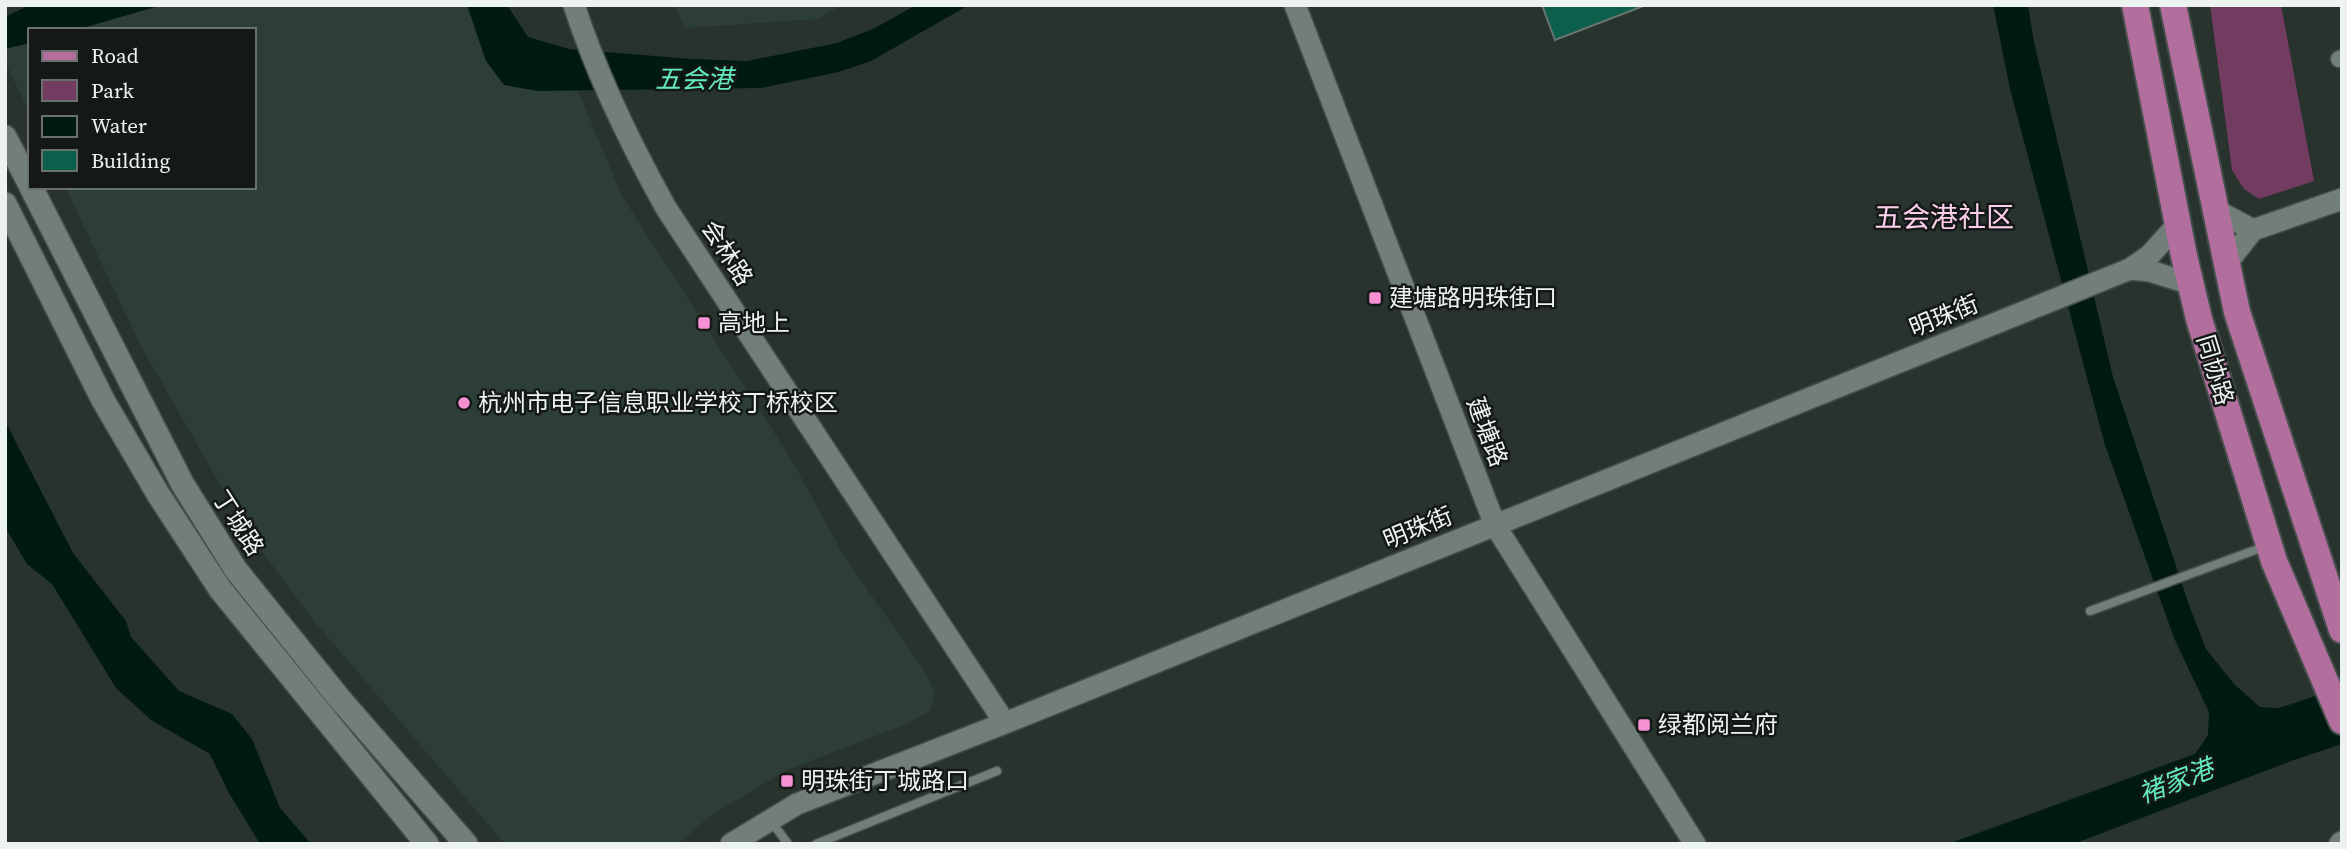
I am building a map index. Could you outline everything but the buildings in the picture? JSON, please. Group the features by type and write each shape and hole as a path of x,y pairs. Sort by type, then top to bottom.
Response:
{"main road":[{"name":"同协路","path":"2135,5 2199,319 2268,545 2342,721"},
{"name":"同协路","path":"2173,5 2237,312 2342,630"},
{"name":"丁城路","path":"5,137 28,182"},
{"name":"丁城路","path":"32,189 182,483 236,570 339,698 466,844"},
{"name":"丁城路","path":"5,204 103,400 158,494 213,578 427,844"}],"street":[{"name":"会林路","path":"574,5 583,33 636,155 666,208 1005,723"},
{"name":"建塘路","path":"1295,5 1495,525 1695,844"},
{"path":"2227,263 2253,230 2342,199"},
{"path":"2216,210 2253,230"},
{"name":"明珠街","path":"730,844 797,804 1005,723 2130,269 2149,256 2178,224"},
{"path":"2130,269 2150,271 2191,284"}],"lane":[{"path":"2090,611 2268,545"},
{"path":"816,844 997,771"},
{"path":"770,819 788,844"}],"shaded area":[{"name":"杭州市电子信息职业学校丁桥校区","path":"98,5 483,5 576,86 622,196 791,459 844,556 926,673 935,692 930,711 904,725 787,770 710,816 678,844 505,844 314,621 245,528 142,348 66,189 256,189 256,28 38,28"},
{"path":"674,5 842,5 818,19 685,28"},
{"path":"28,32 28,109 5,62 5,40"}],"green space":[{"path":"2210,5 2281,5 2314,181 2259,199 2244,189 2232,170"}],"water":[{"path":"30,5 162,5 83,28 28,28 28,43 5,49 5,17"},
{"name":"五会港","path":"467,5 507,5 528,37 569,49 747,61 837,43 875,28 916,5 969,5 871,61 839,72 761,88 538,91 504,85 486,61"},
{"name":"褚家港","path":"1993,5 2028,5 2034,42 2113,377 2206,649 2234,684 2260,707 2279,708 2342,687 2342,744 2073,844 1948,844 2195,754 2208,735 2209,712 2174,638 2105,445 2010,89"},
{"path":"5,421 73,553 126,621 131,637 179,691 232,714 252,739 280,808 311,844 260,844 229,793 210,754 151,720 116,688 52,584 27,564 5,527"}],"place":[{"name":"建塘路明珠街口","path":"1375,298"},
{"name":"高地上","path":"704,323"},
{"name":"杭州市电子信息职业学校丁桥校区","path":"464,403"},
{"name":"绿都阅兰府","path":"1644,725"},
{"name":"明珠街丁城路口","path":"787,781"}],"district":[{"name":"五会港社区","path":"1944,217"}]}
